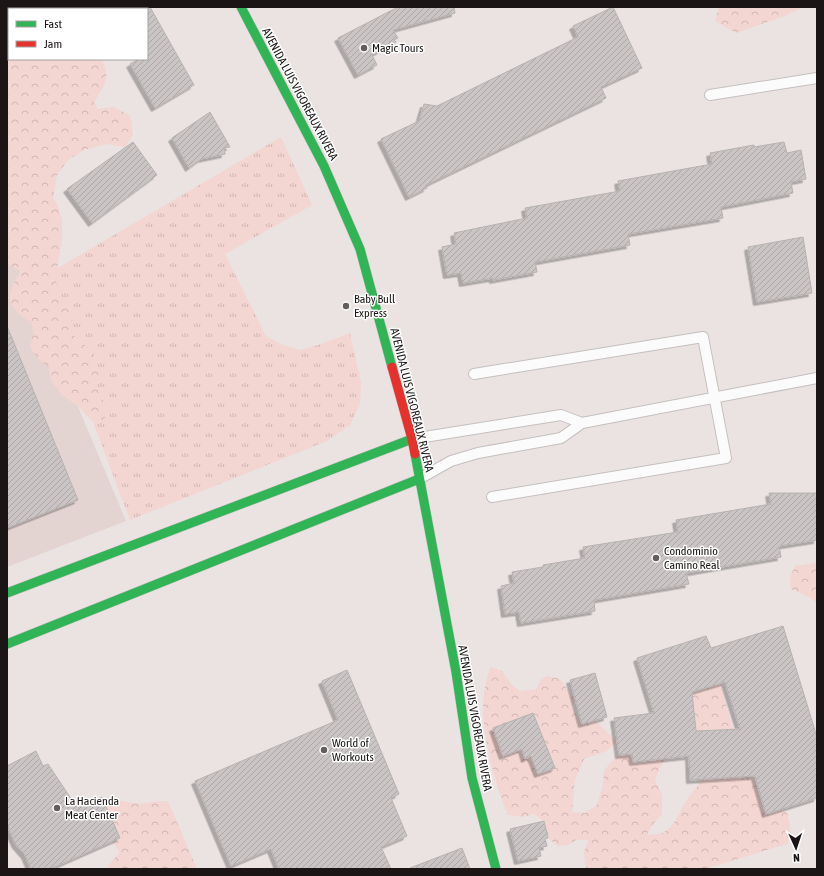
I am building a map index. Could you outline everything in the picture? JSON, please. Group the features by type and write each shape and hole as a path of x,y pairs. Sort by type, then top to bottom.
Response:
{"main road":[{"name":"AVENIDA LUIS VIGOREAUX RIVERA","path":"240,7 324,166 360,249 412,439 456,672 472,778 496,869"},
{"path":"7,593 412,439"},
{"path":"7,644 419,479"}],"lane":[{"path":"710,95 817,78"},
{"path":"474,374 703,337 726,458 492,497"},
{"path":"419,479 451,461 478,453 561,438 582,423 817,378"},
{"path":"412,439 561,415 582,423"}],"shaded area":[{"path":"7,7 126,7 8,8 9,60 7,78"},
{"path":"7,238 126,521 7,567"}],"green space":[{"path":"719,7 804,7 782,17 736,33 715,21"},
{"path":"7,31 8,60 102,60 106,71 106,76 104,86 94,102 98,109 113,107 130,115 133,135 125,147 106,144 84,150 68,160 57,175 53,198 58,206 62,219 62,240 57,269 56,286 72,315 73,335 93,352 98,368 98,390 104,403 105,421 93,422 78,406 63,396 51,381 49,367 40,361 30,347 33,335 32,323 16,312 11,304 10,294 20,271 7,264"},
{"path":"281,137 312,205 225,254 266,336 283,345 300,350 350,333 361,383 360,404 350,425 327,441 130,520 39,279"},
{"path":"817,563 817,603 809,597 791,589 790,577 795,566"},
{"path":"678,645 695,691 720,683 733,729 696,731 695,722 674,648"},
{"path":"490,667 502,671 512,685 520,691 536,689 541,679 548,676 560,679 575,700 572,707 582,724 595,720 617,742 606,751 584,759 575,780 572,812 585,813 597,805 603,784 604,771 619,755 632,754 666,758 659,769 655,781 662,794 662,814 647,834 662,833 675,822 687,800 702,779 725,778 723,745 753,774 766,815 782,810 787,813 790,825 790,836 787,844 705,869 586,869 584,852 588,840 576,840 568,845 558,846 548,838 544,821 534,814 523,817 508,815 493,772 484,722 484,694"},
{"path":"102,797 138,804 168,801 197,869 109,869 108,866 120,852 112,841 120,838"}],"building":[{"path":"150,7 194,85 155,108 130,64 137,60 148,60 147,8"},
{"name":"Magic Tours","path":"398,7 454,7 455,13 393,30 398,38 394,40 396,42 372,55 377,65 358,75 338,38"},
{"path":"613,7 642,68 601,87 606,98 426,185 427,188 409,197 381,139 419,121 424,104 437,106 578,37 573,26"},
{"path":"210,112 230,147 224,148 225,154 201,159 189,168 172,138"},
{"path":"133,142 157,175 92,223 67,189"},
{"path":"784,142 787,153 801,150 806,179 791,182 793,193 721,207 723,218 628,234 630,245 535,262 537,272 493,280 493,278 463,283 461,273 447,275 442,247 456,244 454,233 527,218 525,208 620,191 618,181 712,164 710,153 754,145 754,147"},
{"path":"803,237 812,293 757,302 748,247"},
{"path":"7,326 78,500 7,528"},
{"name":"Condominio Camino Real","path":"769,493 817,493 817,540 779,546 781,557 686,573 689,584 594,600 595,611 521,623 519,612 505,614 501,586 514,583 512,572 585,558 583,547 678,532 676,520 771,504"},
{"path":"783,626 817,737 817,798 766,814 755,776 690,780 689,756 633,762 632,754 619,755 614,718 654,713 637,658 706,636 711,648","holes":["725,682 740,729 696,731 692,692"]},
{"name":"World of Workouts","path":"347,670 399,794 391,798 407,836 381,847 391,869 279,869 271,849 231,866 195,781 338,720 322,681"},
{"path":"595,673 607,717 582,724 570,680"},
{"path":"533,713 555,768 538,774 531,756 525,759 522,749 503,756 493,728"},
{"name":"La Hacienda Meat Center","path":"36,751 43,766 48,764 76,806 102,797 120,838 50,869 31,869 25,855 16,845 9,830 7,821 7,766"},
{"path":"544,821 548,838 545,839 547,846 539,848 541,856 518,861 510,829"},
{"path":"462,848 470,869 410,869 410,868"}],"traffic: fast":[{"path":"241,7 324,166 360,249 392,367"},
{"path":"7,593 412,439"},
{"path":"415,454 456,672 472,778 496,869"},
{"path":"7,644 419,479"}],"traffic: jam":[{"path":"392,367 415,454"}],"place":[{"name":"Magic Tours","path":"364,48"},
{"name":"Baby Bull Express","path":"346,306"},
{"name":"Condominio Camino Real","path":"656,558"},
{"name":"World of Workouts","path":"324,750"},
{"name":"La Hacienda Meat Center","path":"57,808"}]}
